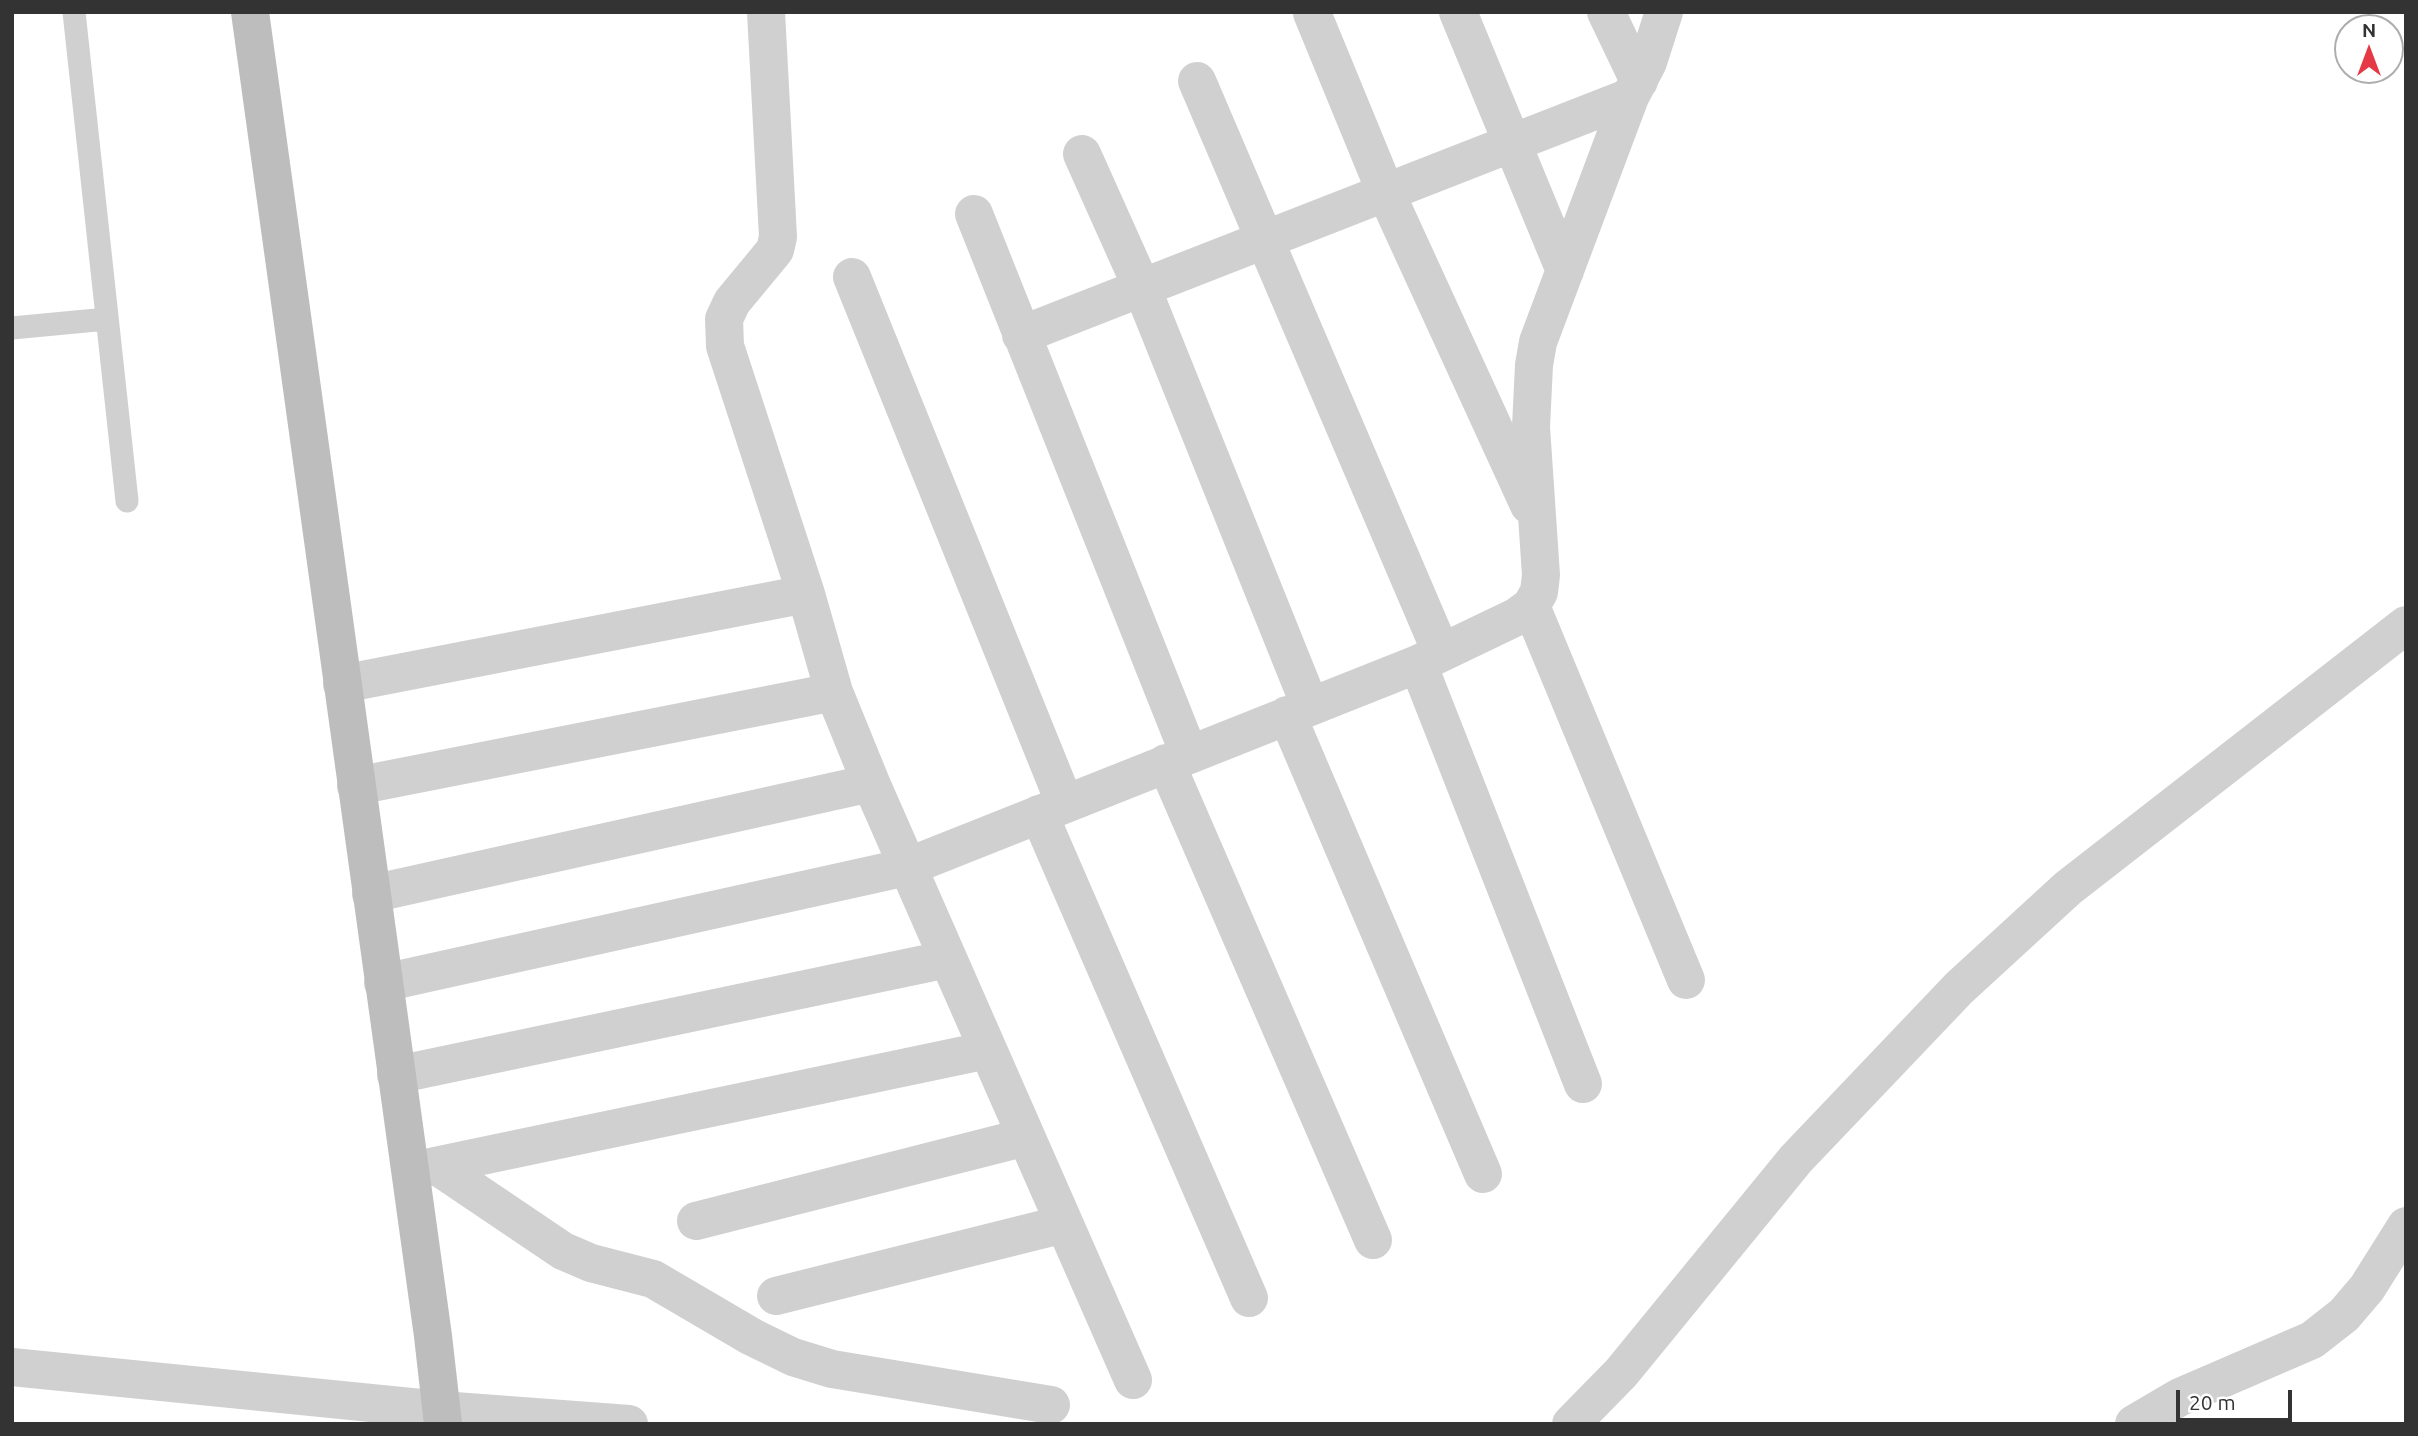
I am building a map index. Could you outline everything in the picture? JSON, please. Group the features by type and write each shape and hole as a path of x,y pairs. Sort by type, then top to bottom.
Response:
{"street":[{"path":"250,12 396,1075 423,1169 417,1233 442,1417"},
{"path":"766,12 778,237 775,250 732,302 724,319 725,346 806,594 834,692 907,867 1133,1380"},
{"path":"1458,12 1565,271"},
{"path":"1606,12 1634,89"},
{"path":"383,983 907,867 1429,658 1516,617 1531,606 1539,592 1541,575 1531,427 1538,342 1634,89 1648,62 1664,12"},
{"path":"1312,13 1386,192 1538,526"},
{"path":"1197,81 1264,240 1429,658 1583,1084"},
{"path":"1021,335 1513,143 1634,89"},
{"path":"1082,154 1142,288 1299,710 1483,1174"},
{"path":"974,214 1177,759 1373,1240"},
{"path":"852,277 1052,809 1250,1298"},
{"path":"342,684 806,594"},
{"path":"1531,606 1686,980"},
{"path":"1570,1424 1621,1373 1796,1160 1958,988 2068,888 2406,625"},
{"path":"356,786 834,692"},
{"path":"371,894 871,783"},
{"path":"396,1075 948,959"},
{"path":"423,1169 988,1050"},
{"path":"696,1221 1026,1137"},
{"path":"423,1169 562,1251 591,1264 653,1279 752,1337 793,1357 832,1369 1051,1405"},
{"path":"776,1296 1064,1224"},
{"path":"2134,1424 2180,1397 2312,1340 2344,1315 2367,1288 2406,1226"},
{"path":"12,1367 442,1417 629,1424"}],"lane":[{"path":"74,12 127,501"},
{"path":"12,328 107,319"}]}
